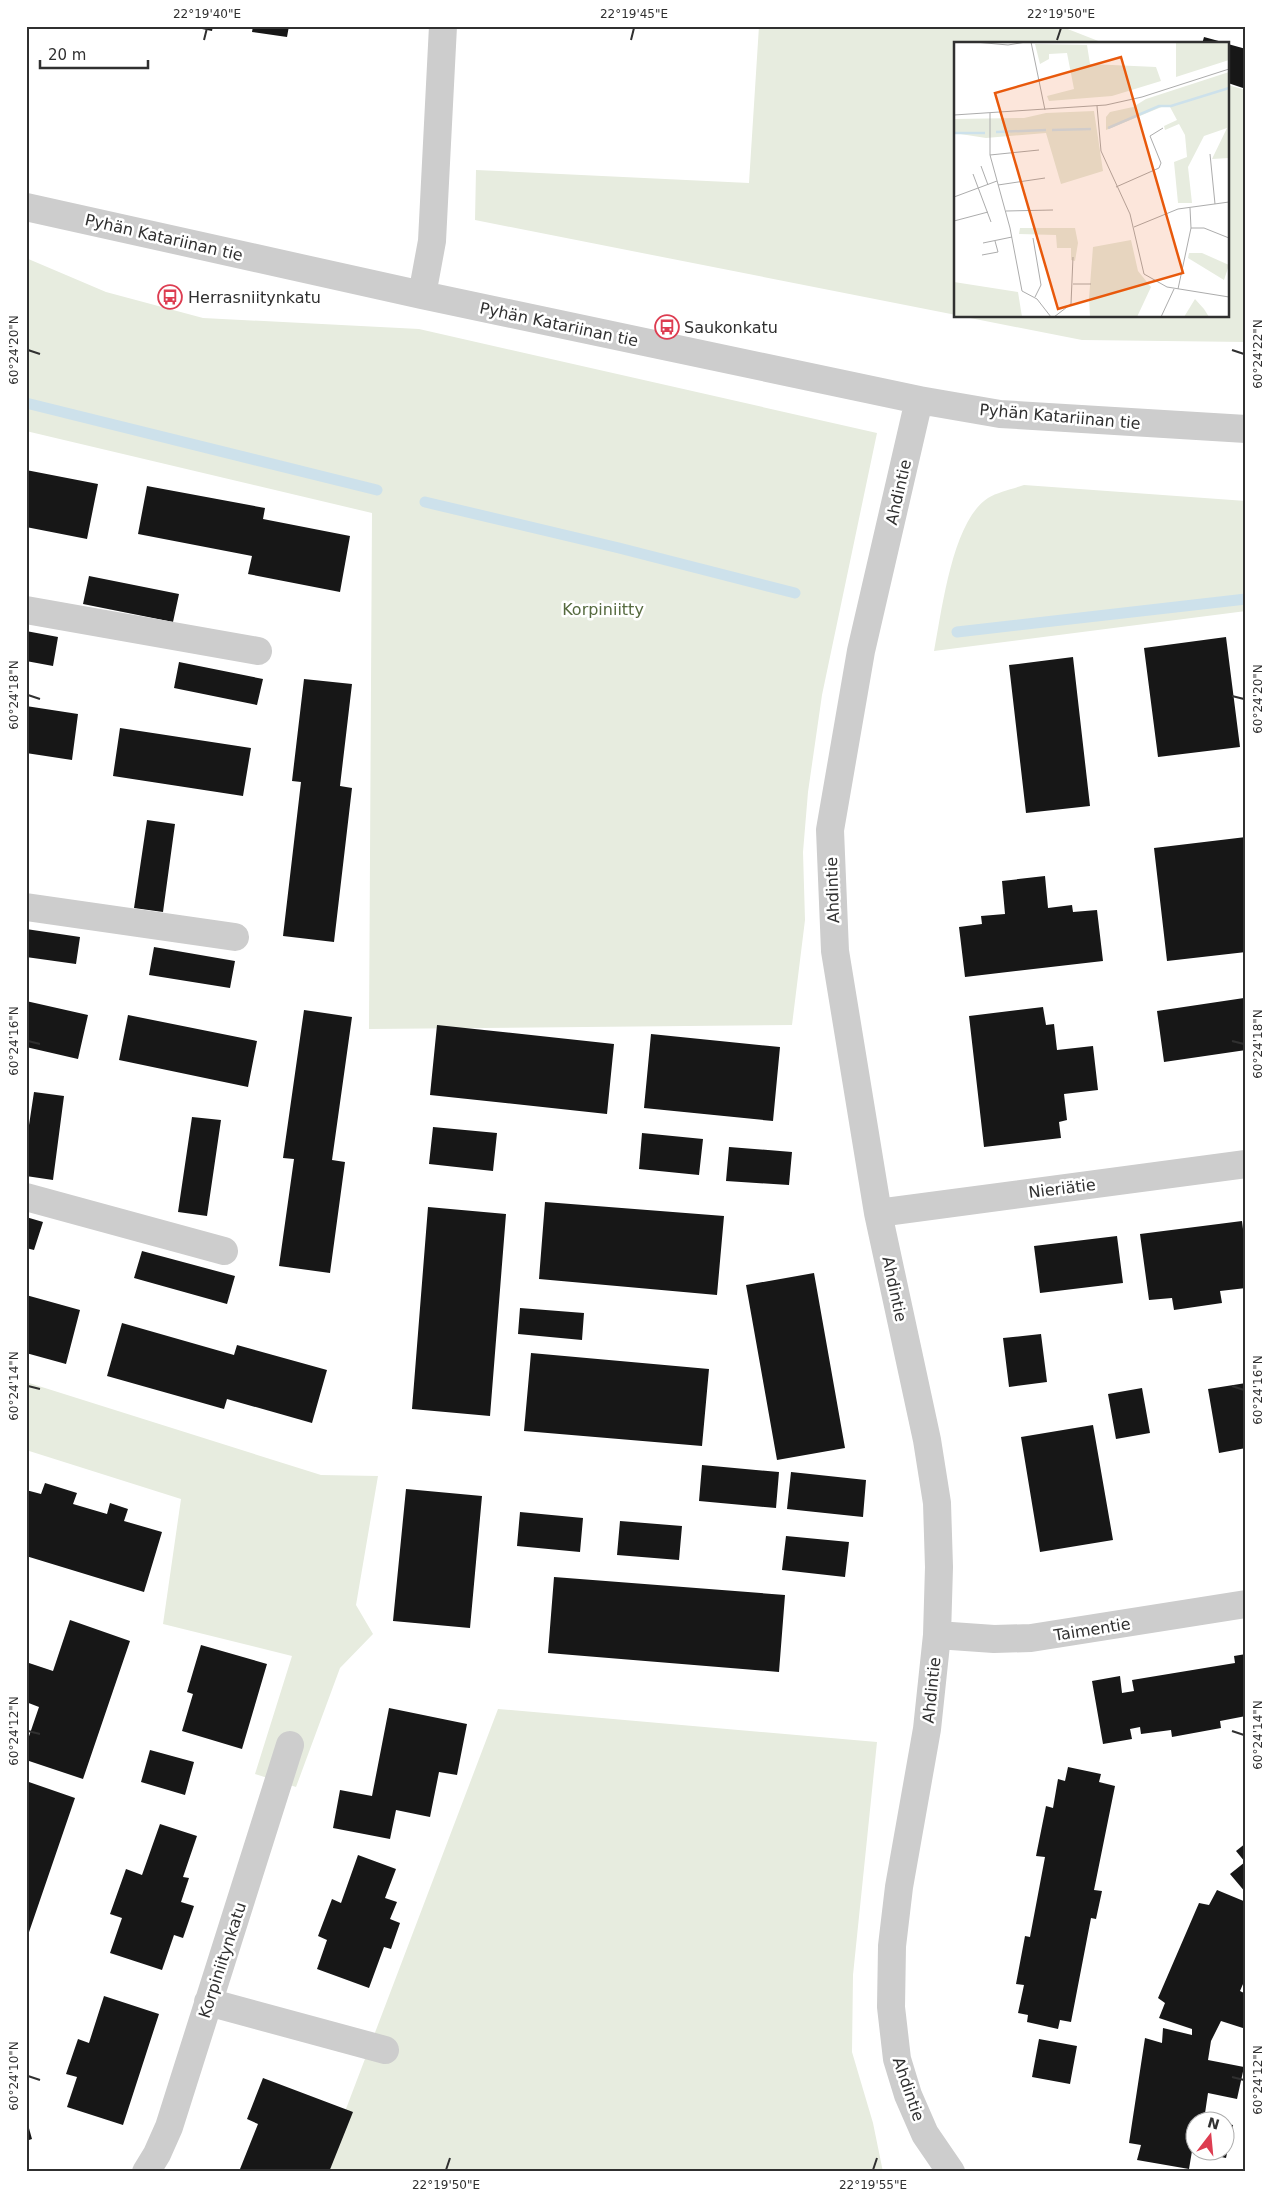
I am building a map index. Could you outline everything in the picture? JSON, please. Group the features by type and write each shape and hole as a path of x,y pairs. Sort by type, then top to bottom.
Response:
{"street":[{"path":"422,295 432,241 443,26"},
{"name":"Pyhän Katariinan tie","path":"26,207 422,295 919,400 1000,414 1246,429"},
{"name":"Ahdintie","path":"919,400 861,651 830,830 835,951 878,1213 927,1440 937,1503 939,1567 937,1635 927,1729 898,1897 892,1946 890,2007 896,2059 908,2095 925,2134 951,2172"},
{"path":"26,610 258,651"},
{"path":"26,907 235,937"},
{"name":"Nieriätie","path":"878,1213 1246,1164"},
{"path":"26,1197 224,1251"},
{"name":"Taimentie","path":"937,1635 994,1639 1031,1638 1246,1604"},
{"name":"Korpiniitynkatu","path":"146,2172 157,2154 169,2127 290,1745"},
{"path":"208,2002 385,2050"}],"green space":[{"path":"759,26 1060,26 1101,42 954,42 954,315 475,220 476,170 749,183"},
{"path":"1230,86 1246,90 1246,342 1082,340 970,318 1230,318"},
{"name":"Korpiniitty","path":"26,258 106,292 203,318 419,329 877,433 822,695 808,792 803,852 805,920 792,1025 369,1029 372,513 26,431"},
{"path":"1024,485 1246,501 1246,611 934,651 950,568 966,526 976,510 988,498"},
{"path":"26,1382 321,1475 378,1476 356,1605 373,1634 340,1668 296,1787 255,1774 292,1656 163,1624 181,1499 26,1450"},
{"path":"498,1709 877,1742 853,1975 852,2052 873,2123 883,2172 322,2172"}],"building":[{"path":"187,26 213,26 212,31"},
{"path":"253,26 289,26 287,37 252,32"},
{"path":"1204,37 1222,42 1203,42"},
{"path":"1230,45 1246,49 1246,89 1230,84"},
{"path":"26,470 98,484 87,539 26,527"},
{"path":"147,486 265,508 263,519 350,536 340,592 248,574 252,556 138,534"},
{"path":"89,576 179,594 173,622 83,604"},
{"path":"26,631 58,637 53,666 26,661"},
{"path":"1226,637 1240,747 1158,757 1144,648"},
{"path":"1073,657 1090,806 1026,813 1009,665"},
{"path":"179,662 263,679 257,705 174,688"},
{"path":"304,679 352,684 340,786 352,788 334,942 283,936 301,782 292,781"},
{"path":"26,706 78,714 72,760 26,753"},
{"path":"120,728 251,748 243,796 113,776"},
{"path":"147,820 175,824 163,912 134,908"},
{"path":"1246,837 1246,952 1167,961 1154,848"},
{"path":"1045,876 1048,908 1072,905 1073,912 1097,910 1103,961 965,977 959,927 982,924 981,916 1005,914 1002,881"},
{"path":"26,929 80,937 76,964 26,957"},
{"path":"154,947 235,961 230,988 149,975"},
{"path":"1244,998 1246,1050 1164,1062 1157,1011"},
{"path":"26,1001 88,1015 78,1059 26,1047"},
{"path":"1043,1007 1046,1025 1054,1024 1057,1050 1093,1046 1098,1090 1064,1094 1067,1120 1059,1122 1061,1138 984,1147 969,1016"},
{"path":"304,1010 352,1017 332,1160 345,1162 330,1273 279,1266 294,1159 283,1158"},
{"path":"128,1015 257,1041 248,1087 119,1060"},
{"path":"437,1025 614,1044 607,1114 430,1095"},
{"path":"651,1034 780,1047 773,1121 644,1108"},
{"path":"34,1092 64,1096 53,1180 26,1176 26,1145"},
{"path":"192,1117 221,1120 207,1216 178,1212"},
{"path":"433,1127 497,1133 493,1171 429,1164"},
{"path":"642,1133 703,1139 699,1175 639,1169"},
{"path":"729,1147 792,1152 789,1185 726,1181"},
{"path":"545,1202 724,1216 717,1295 539,1279"},
{"path":"428,1207 506,1214 490,1416 412,1409"},
{"path":"26,1217 43,1222 34,1250 26,1248"},
{"path":"1242,1221 1243,1229 1246,1229 1246,1288 1220,1291 1222,1303 1174,1310 1172,1298 1149,1300 1140,1234"},
{"path":"1117,1236 1123,1283 1040,1293 1034,1246"},
{"path":"142,1251 235,1276 227,1304 134,1278"},
{"path":"814,1273 845,1448 777,1460 746,1285"},
{"path":"26,1295 80,1310 66,1364 26,1353"},
{"path":"520,1308 584,1313 582,1340 518,1334"},
{"path":"122,1323 234,1355 237,1345 327,1370 312,1423 227,1399 224,1409 107,1376"},
{"path":"1041,1334 1047,1382 1009,1387 1003,1338"},
{"path":"531,1353 709,1369 702,1446 524,1431"},
{"path":"1246,1383 1246,1448 1219,1453 1208,1389"},
{"path":"1142,1388 1150,1433 1116,1439 1108,1394"},
{"path":"1093,1425 1113,1540 1040,1552 1021,1437"},
{"path":"702,1465 779,1472 776,1508 699,1501"},
{"path":"791,1472 866,1480 863,1517 787,1509"},
{"path":"45,1483 77,1493 73,1504 107,1514 110,1503 128,1509 124,1521 162,1532 144,1592 26,1556 26,1490 41,1494"},
{"path":"406,1489 482,1496 470,1628 393,1621"},
{"path":"520,1512 583,1518 580,1552 517,1546"},
{"path":"620,1521 682,1526 679,1560 617,1555"},
{"path":"786,1536 849,1542 845,1577 782,1570"},
{"path":"554,1577 785,1595 779,1672 548,1653"},
{"path":"70,1620 130,1641 83,1779 26,1760 26,1745 39,1707 26,1702 26,1662 53,1671"},
{"path":"201,1645 267,1664 242,1749 182,1731 193,1694 187,1692"},
{"path":"1246,1654 1246,1716 1220,1721 1221,1728 1172,1737 1171,1730 1141,1734 1140,1727 1130,1729 1132,1739 1103,1744 1092,1681 1120,1676 1122,1693 1134,1691 1132,1680 1235,1663 1234,1656"},
{"path":"389,1708 467,1724 457,1775 439,1772 430,1817 396,1810 390,1839 333,1828 340,1790 372,1796"},
{"path":"150,1750 194,1762 185,1795 141,1782"},
{"path":"1068,1767 1101,1774 1099,1782 1115,1786 1094,1890 1102,1891 1096,1919 1091,1918 1071,2022 1060,2020 1058,2029 1027,2022 1028,2015 1018,2013 1024,1985 1016,1984 1025,1936 1030,1937 1045,1857 1036,1856 1046,1806 1053,1808 1058,1779 1065,1781"},
{"path":"26,1781 75,1798 27,1938 26,1938"},
{"path":"160,1824 197,1836 183,1877 189,1878 181,1902 194,1906 183,1938 174,1935 162,1970 110,1953 122,1918 110,1914 126,1869 142,1875"},
{"path":"1246,1843 1246,1893 1230,1874 1245,1862 1236,1851"},
{"path":"358,1855 396,1869 385,1898 397,1902 390,1919 400,1923 391,1949 384,1947 369,1988 317,1969 327,1940 318,1936 332,1899 341,1903"},
{"path":"1217,1890 1246,1902 1246,1977 1240,1991 1246,1994 1246,2029 1221,2021 1211,2041 1208,2060 1244,2067 1237,2099 1208,2093 1205,2110 1184,2110 1184,2160 1190,2160 1189,2169 1137,2160 1141,2145 1129,2143 1145,2038 1162,2043 1163,2028 1192,2035 1192,2029 1159,2018 1165,2003 1158,1998 1199,1903 1209,1905"},
{"path":"104,1996 159,2014 123,2125 67,2107 77,2077 66,2074 78,2039 89,2043"},
{"path":"1039,2039 1077,2046 1070,2084 1032,2077"},
{"path":"263,2078 353,2112 329,2172 246,2172 240,2169 258,2124 247,2119"},
{"path":"26,2122 32,2139 26,2141"}],"waterway":[{"path":"26,403 377,490"},
{"path":"425,502 619,548 795,593"},
{"path":"957,632 1246,599"}],"place":[{"name":"Herrasniitynkatu","path":"170,297"},
{"name":"Saukonkatu","path":"667,327"}]}
